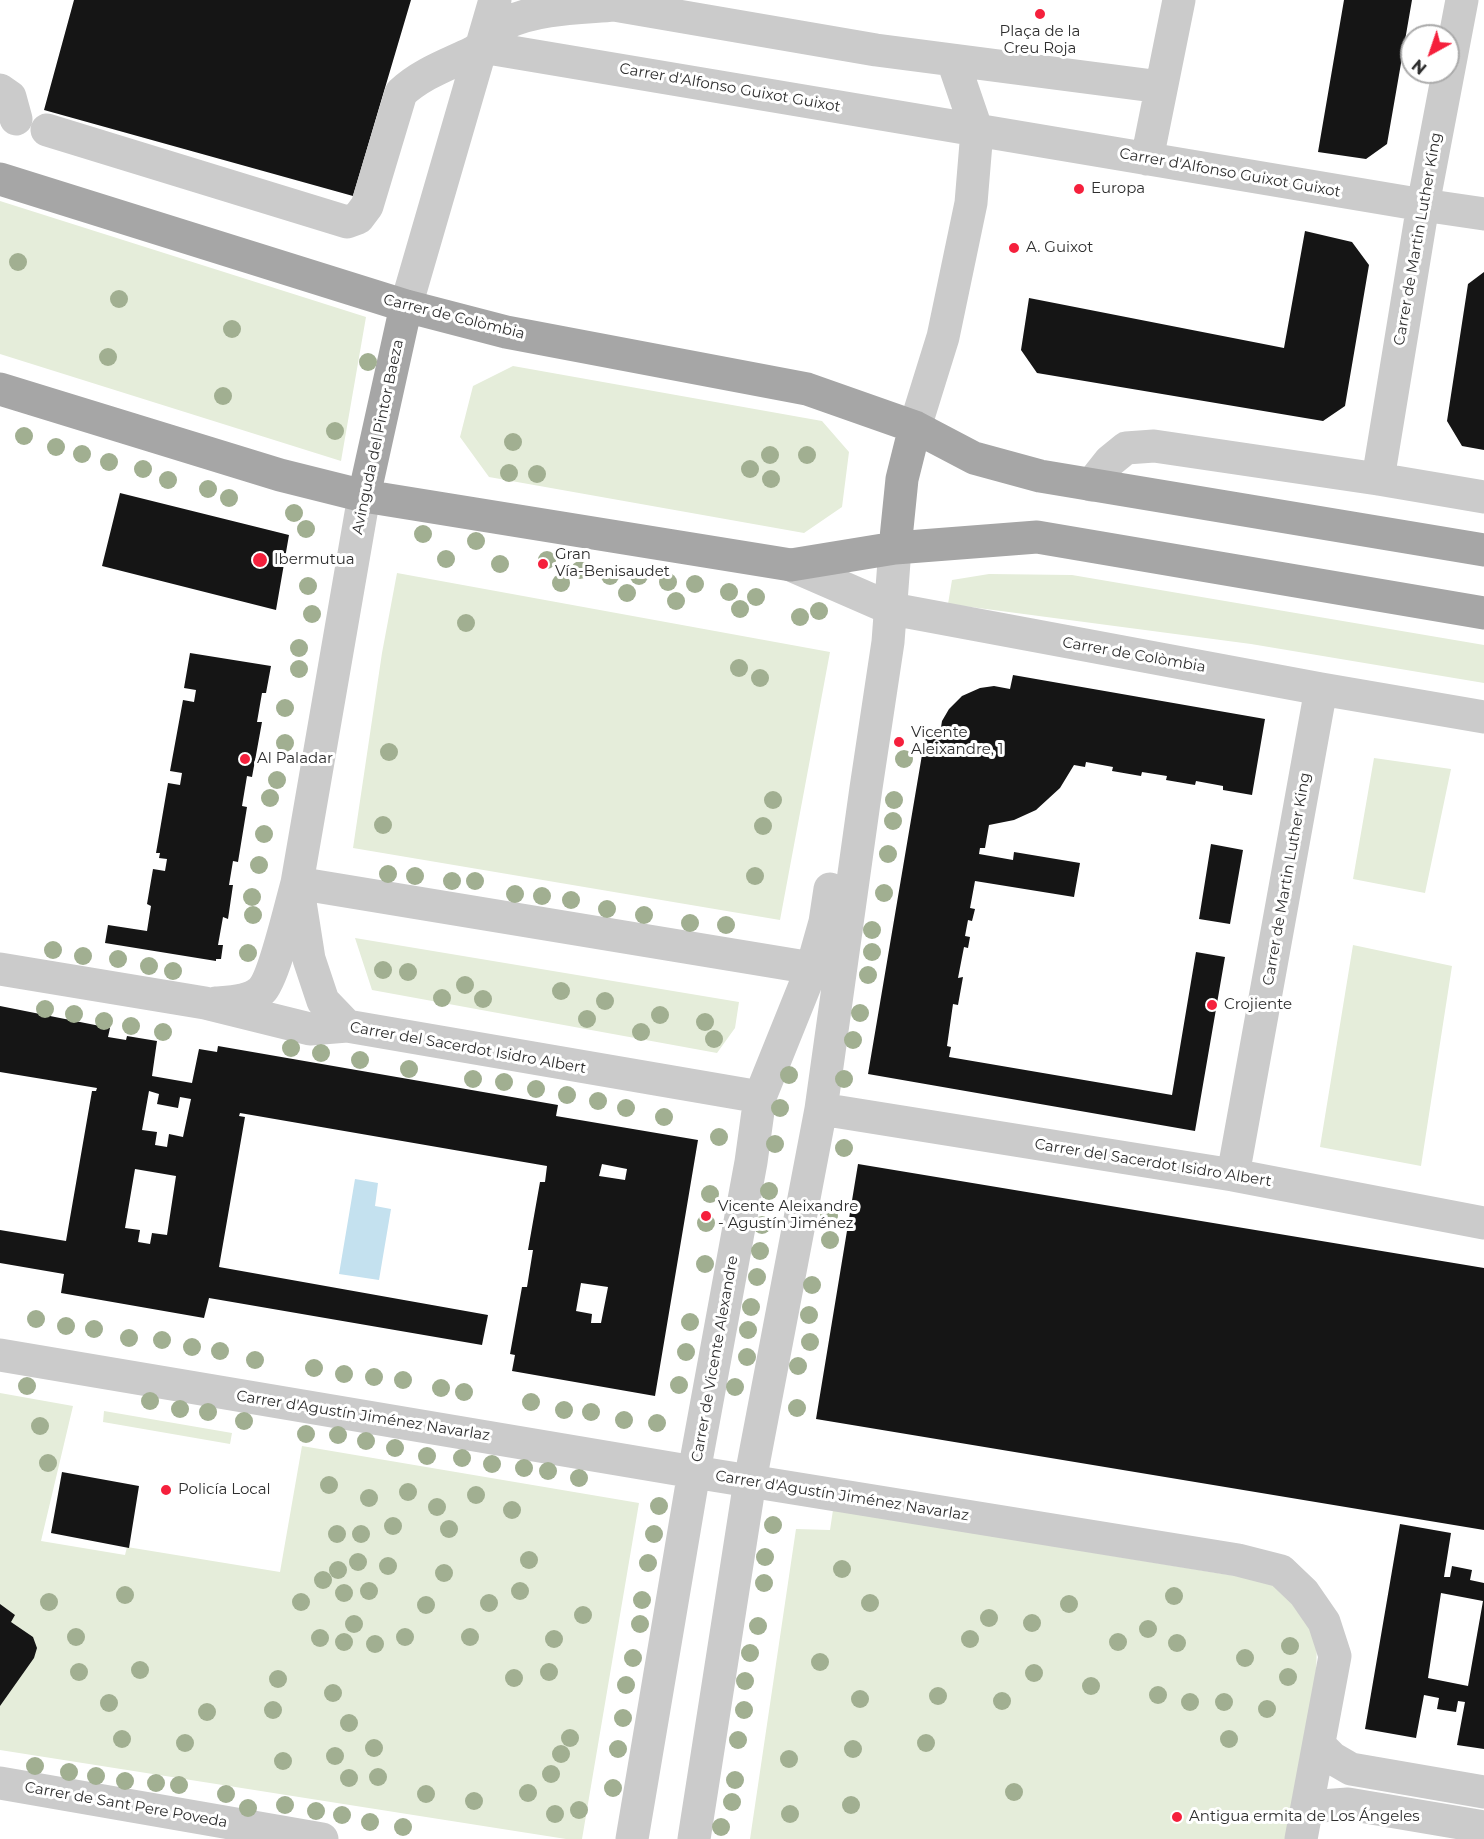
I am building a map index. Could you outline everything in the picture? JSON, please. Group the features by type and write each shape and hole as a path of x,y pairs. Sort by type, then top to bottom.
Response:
{"main road":[{"name":"Carrer de Colòmbia","path":"0,179 406,306 506,332 807,389 915,427 974,458 1040,476 1484,550"},
{"name":"Avinguda del Pintor Baeza","path":"364,496 406,306"},
{"name":"Carrer de Colòmbia","path":"0,389 280,475 364,496 791,565 895,548 1037,537 1484,613"},
{"path":"895,548 902,478 915,427"}],"street":[{"name":"Avinguda del Pintor Baeza","path":"406,306 495,0"},
{"path":"1147,159 1179,0"},
{"name":"Carrer de Martin Luther King","path":"1378,479 1423,205 1462,0"},
{"path":"0,90 10,97 23,122 91,133 346,222 358,218 367,206 401,93 423,75 482,47 504,23 544,12 610,2 876,50 1161,87"},
{"name":"Carrer d'Alfonso Guixot Guixot","path":"482,47 1484,214"},
{"path":"915,427 943,337 971,203 977,131 953,61"},
{"path":"1091,485 1110,461 1126,448 1154,446 1484,497"},
{"name":"Avinguda del Pintor Baeza","path":"205,1003 241,1001 261,992 271,974 297,883 364,496"},
{"name":"Carrer de Vicente Alexandre","path":"694,1839 750,1481 821,1109 892,609 895,548"},
{"name":"Carrer de Colòmbia","path":"791,565 892,609 1484,717"},
{"name":"Carrer de Martin Luther King","path":"1233,1175 1321,689"},
{"name":"Carrer de Vicente Alexandre","path":"632,1839 694,1472 751,1162 760,1097 812,968 825,922 841,822 866,788"},
{"name":"Avinguda del Pintor Baeza","path":"297,883 312,970 323,1001 347,1026"},
{"path":"297,883 812,968"},
{"name":"Carrer del Sacerdot Isidro Albert","path":"0,969 205,1003 310,1029 347,1026 760,1097"},
{"name":"Carrer del Sacerdot Isidro Albert","path":"821,1109 1233,1175 1484,1223"},
{"name":"Carrer d'Agustín Jiménez Navarlaz","path":"0,1355 694,1472 1238,1560 1281,1571 1304,1593 1324,1622 1335,1656 1319,1745"},
{"path":"1319,1745 1332,1758 1351,1769 1484,1792"},
{"path":"1301,1839 1319,1745"},
{"name":"Carrer de Sant Pere Poveda","path":"0,1783 322,1839"},
{"path":"1307,1807 1348,1804 1484,1827"}],"green space":[{"path":"0,201 366,317 341,461 0,354"},
{"path":"513,366 822,421 849,452 842,507 804,533 489,477 460,437 473,386"},
{"path":"397,573 830,652 780,920 353,848 382,653"},
{"path":"989,574 1072,575 1484,645 1484,683 1251,644 948,604 952,580"},
{"path":"1374,758 1451,769 1425,893 1353,879"},
{"path":"355,938 739,1002 735,1028 717,1053 372,990"},
{"path":"1353,945 1452,966 1421,1166 1320,1147"},
{"path":"0,1393 73,1406 41,1541 125,1555 127,1547 280,1572 302,1446 639,1503 582,1839 566,1839 0,1750"},
{"path":"104,1411 232,1433 230,1444 103,1422"},
{"path":"833,1510 1266,1581 1288,1593 1317,1637 1316,1682 1289,1839 750,1839 796,1529 830,1530"}],"water":[{"path":"355,1179 378,1183 375,1206 391,1209 379,1280 339,1274"}],"building":[{"path":"74,0 411,0 353,196 44,110"},
{"path":"1344,0 1412,0 1408,24 1400,24 1400,69 1387,144 1366,159 1318,152"},
{"path":"1305,231 1352,242 1369,265 1345,406 1323,421 1037,373 1021,350 1029,298 1284,348"},
{"path":"1484,272 1484,450 1462,446 1447,421 1468,284"},
{"path":"120,493 289,535 276,610 102,566"},
{"path":"190,653 271,666 266,693 262,693 257,722 262,722 252,777 247,776 242,806 247,807 238,862 233,861 229,885 233,885 228,919 223,917 218,945 223,945 221,959 216,959 216,961 105,943 108,925 147,931 151,906 147,904 153,869 165,871 167,859 159,858 160,853 156,853 168,783 180,785 182,773 170,771 183,700 194,702 196,690 184,688"},
{"path":"1013,675 1265,719 1252,795 1223,790 1223,786 1196,781 1195,785 1166,780 1167,776 1142,772 1141,776 1112,771 1113,767 1086,762 1085,767 1074,765 1060,788 1036,810 1014,820 989,825 985,848 980,848 979,854 1013,860 1014,852 1080,863 1074,897 975,881 970,908 975,909 972,921 968,920 965,936 970,937 968,948 964,947 958,978 963,977 958,1005 953,1004 947,1046 951,1047 949,1057 1172,1095 1196,952 1225,957 1195,1131 868,1074 925,737 939,740 942,721 949,709 962,696 980,688 994,686 1010,689"},
{"path":"1211,844 1243,850 1230,924 1199,919"},
{"path":"0,1006 110,1028 108,1037 126,1040 127,1036 157,1041 152,1076 192,1083 199,1049 217,1052 218,1046 558,1105 556,1116 698,1140 655,1396 512,1371 515,1355 510,1354 522,1287 527,1287 533,1250 528,1250 540,1182 545,1182 547,1166 240,1113 239,1116 245,1117 219,1267 488,1315 482,1345 209,1298 204,1318 61,1293 64,1274 0,1263 0,1230 66,1241 92,1091 96,1091 97,1088 0,1072","holes":["149,1091 159,1094 157,1104 178,1108 180,1097 191,1099 183,1137 169,1134 167,1147 155,1145 157,1132 142,1130","602,1164 627,1169 625,1180 599,1176","135,1169 176,1176 167,1235 152,1233 150,1244 138,1242 140,1230 125,1228","581,1283 608,1287 601,1323 591,1323 592,1314 576,1311"]},
{"path":"858,1164 1484,1268 1484,1530 816,1419"},
{"path":"62,1472 139,1486 129,1548 51,1533"},
{"path":"1400,1524 1451,1533 1444,1577 1450,1577 1452,1566 1472,1570 1470,1580 1484,1583 1484,1749 1457,1745 1465,1702 1458,1701 1456,1712 1437,1709 1439,1698 1424,1695 1416,1738 1365,1729","holes":["1441,1593 1483,1601 1468,1686 1428,1678"]},
{"path":"0,1604 15,1615 11,1622 33,1637 37,1648 34,1658 0,1706"}],"place":[{"name":"Plaça de la Creu Roja","path":"1040,14"},
{"name":"Europa","path":"1079,189"},
{"name":"A. Guixot","path":"1014,248"},
{"name":"Ibermutua","path":"260,560"},
{"name":"Gran Vía-Benisaudet","path":"543,564"},
{"name":"Vicente Aleixandre, 1","path":"899,742"},
{"name":"Al Paladar","path":"245,759"},
{"name":"Crojiente","path":"1212,1005"},
{"name":"Vicente Aleixandre - Agustín Jiménez","path":"706,1216"},
{"name":"Policía Local","path":"166,1490"},
{"name":"Antigua ermita de Los Ángeles","path":"1177,1817"}]}
